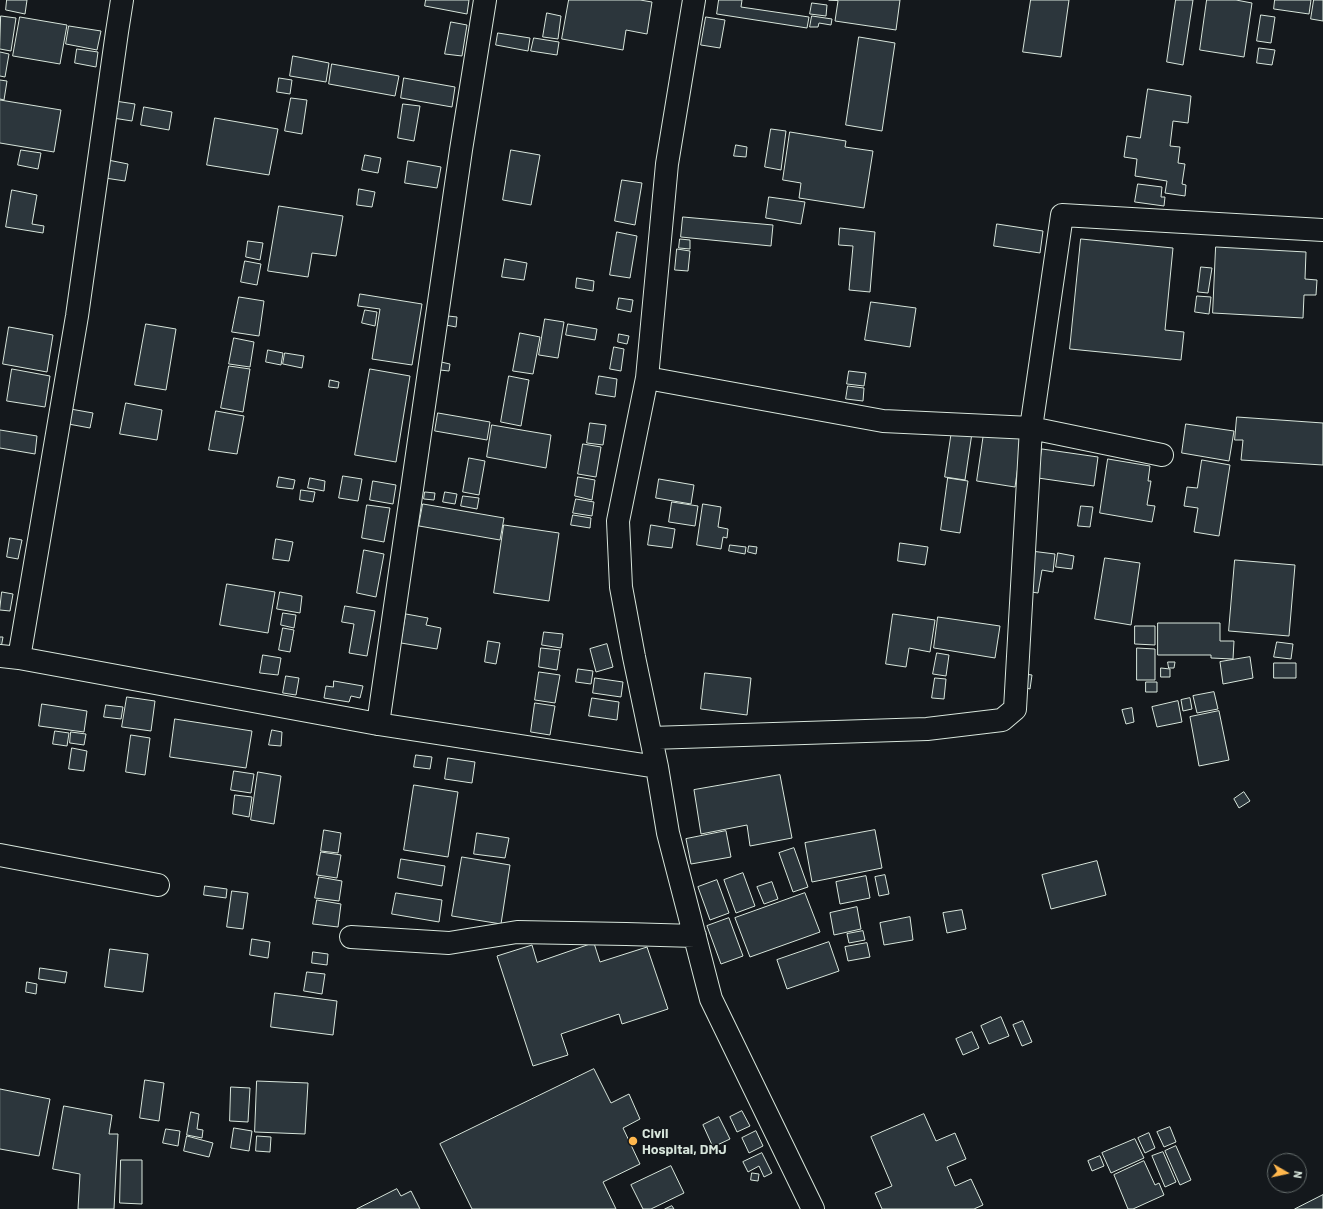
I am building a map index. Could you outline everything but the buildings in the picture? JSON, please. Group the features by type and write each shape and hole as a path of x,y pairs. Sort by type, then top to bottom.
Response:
{"street":[{"path":"122,0 77,316 10,657 378,724 657,767"},
{"path":"378,724 461,150 485,0"},
{"path":"694,0 667,164 647,378 618,521 621,587 657,767 668,833 711,999 813,1209"},
{"path":"651,738 927,729 1002,720 1014,709 1031,428 1062,215 1323,230"},
{"path":"647,378 883,420 1031,428 1162,456"},
{"path":"0,855 158,884"},
{"path":"351,937 450,943 517,932 695,936"}],"place":[{"name":"Civil Hospital, DMJ","path":"633,1141"}]}
